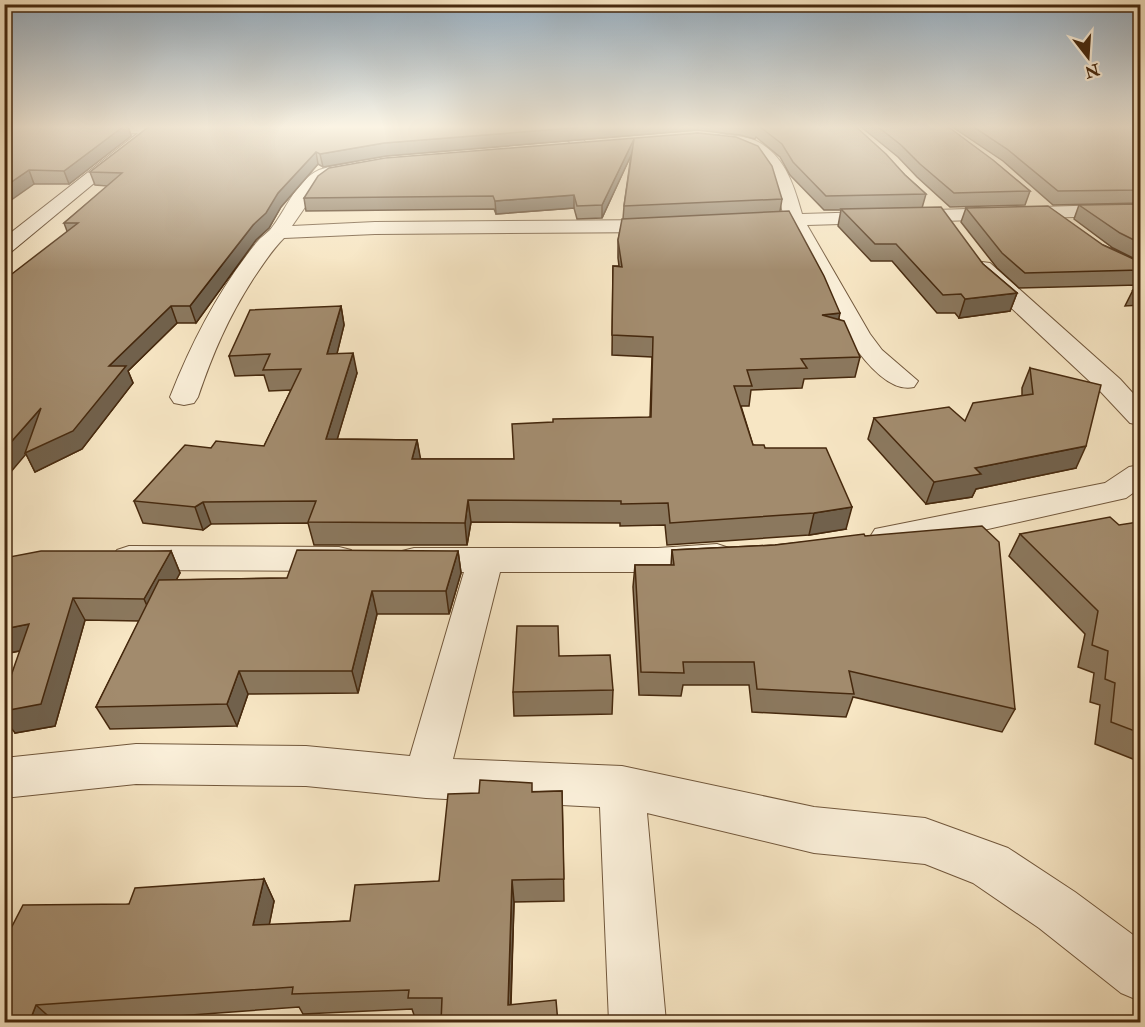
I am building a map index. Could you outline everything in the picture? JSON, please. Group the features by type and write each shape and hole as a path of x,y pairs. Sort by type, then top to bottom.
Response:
{"street":[{"path":"4,248 97,174"},
{"path":"184,397 202,348 219,315 265,245 279,232 303,194 325,174"},
{"path":"779,174 786,188 794,219 859,337 873,355 904,381"},
{"path":"1029,196 1071,229"},
{"path":"926,199 956,232 987,275 1110,385 1140,417"},
{"path":"755,222 794,219 956,232 1046,211 1140,210"},
{"path":"279,232 375,228 683,225"},
{"path":"857,542 939,529 1132,487"},
{"path":"98,558 658,560 751,553"},
{"path":"426,778 486,560"},
{"path":"4,778 148,764 306,766 426,778 621,787 742,812 814,830 925,841 990,865 1057,910 1140,974"},
{"path":"621,787 637,1023"}],"building":[{"path":"4,174 23,174 4,187"},
{"path":"121,174 296,174 278,193 266,213 253,225 190,306 171,306 109,366 126,366 73,431 25,453 41,408 4,450 4,280 78,223 64,223"},
{"path":"321,174 617,174 602,205 577,206 574,195 495,201 493,196 304,198"},
{"path":"629,174 774,174 782,199 624,206"},
{"path":"805,174 904,174 926,194 826,196"},
{"path":"932,174 1010,174 1030,191 954,193"},
{"path":"1037,174 1140,174 1140,190 1058,191"},
{"path":"1140,204 1140,243 1120,233 1079,205"},
{"path":"1048,206 1103,245 1140,262 1140,270 1025,273 1002,253 966,208"},
{"path":"941,207 983,264 1017,293 965,299 961,294 943,295 896,244 875,244 841,209"},
{"path":"789,211 824,276 840,313 822,315 844,321 860,357 801,359 807,368 747,370 752,386 734,386 753,445 764,445 765,448 826,448 852,507 814,513 670,523 668,503 468,500 465,523 308,522 316,501 203,502 195,507 134,501 185,445 211,448 216,441 264,446 301,369 263,370 270,354 229,356 250,310 341,306 327,354 353,353 326,439 417,440 412,459 514,459 512,424 553,422 553,419 651,417 653,337 612,335 613,266 622,267 618,240 622,219"},
{"path":"1140,282 1140,289 1133,290"},
{"path":"1030,368 1101,385 1086,446 975,468 981,474 934,482 874,418 949,407 965,421 973,403 1033,394"},
{"path":"1110,517 1119,525 1138,522 1140,524 1140,733 1111,722 1115,683 1105,679 1108,651 1092,645 1098,611 1020,534"},
{"path":"982,526 999,542 1015,709 849,671 854,694 757,689 754,662 683,662 684,673 641,672 635,565 674,565 672,550 775,545 864,534 865,536"},
{"path":"297,550 458,551 446,591 372,591 352,671 239,671 227,704 96,707 159,580 287,578"},
{"path":"41,551 171,551 144,599 73,598 41,704 4,711 4,696 29,624 4,629 4,558"},
{"path":"517,626 558,626 559,656 610,655 613,690 513,692"},
{"path":"480,780 532,783 532,792 562,791 564,879 512,880 508,1005 556,1000 558,1023 441,1023 442,998 408,998 409,990 292,994 293,987 36,1005 29,1023 4,1023 4,936 7,936 23,905 129,904 135,888 264,879 253,925 350,921 355,885 439,881 448,794 479,793"}]}
